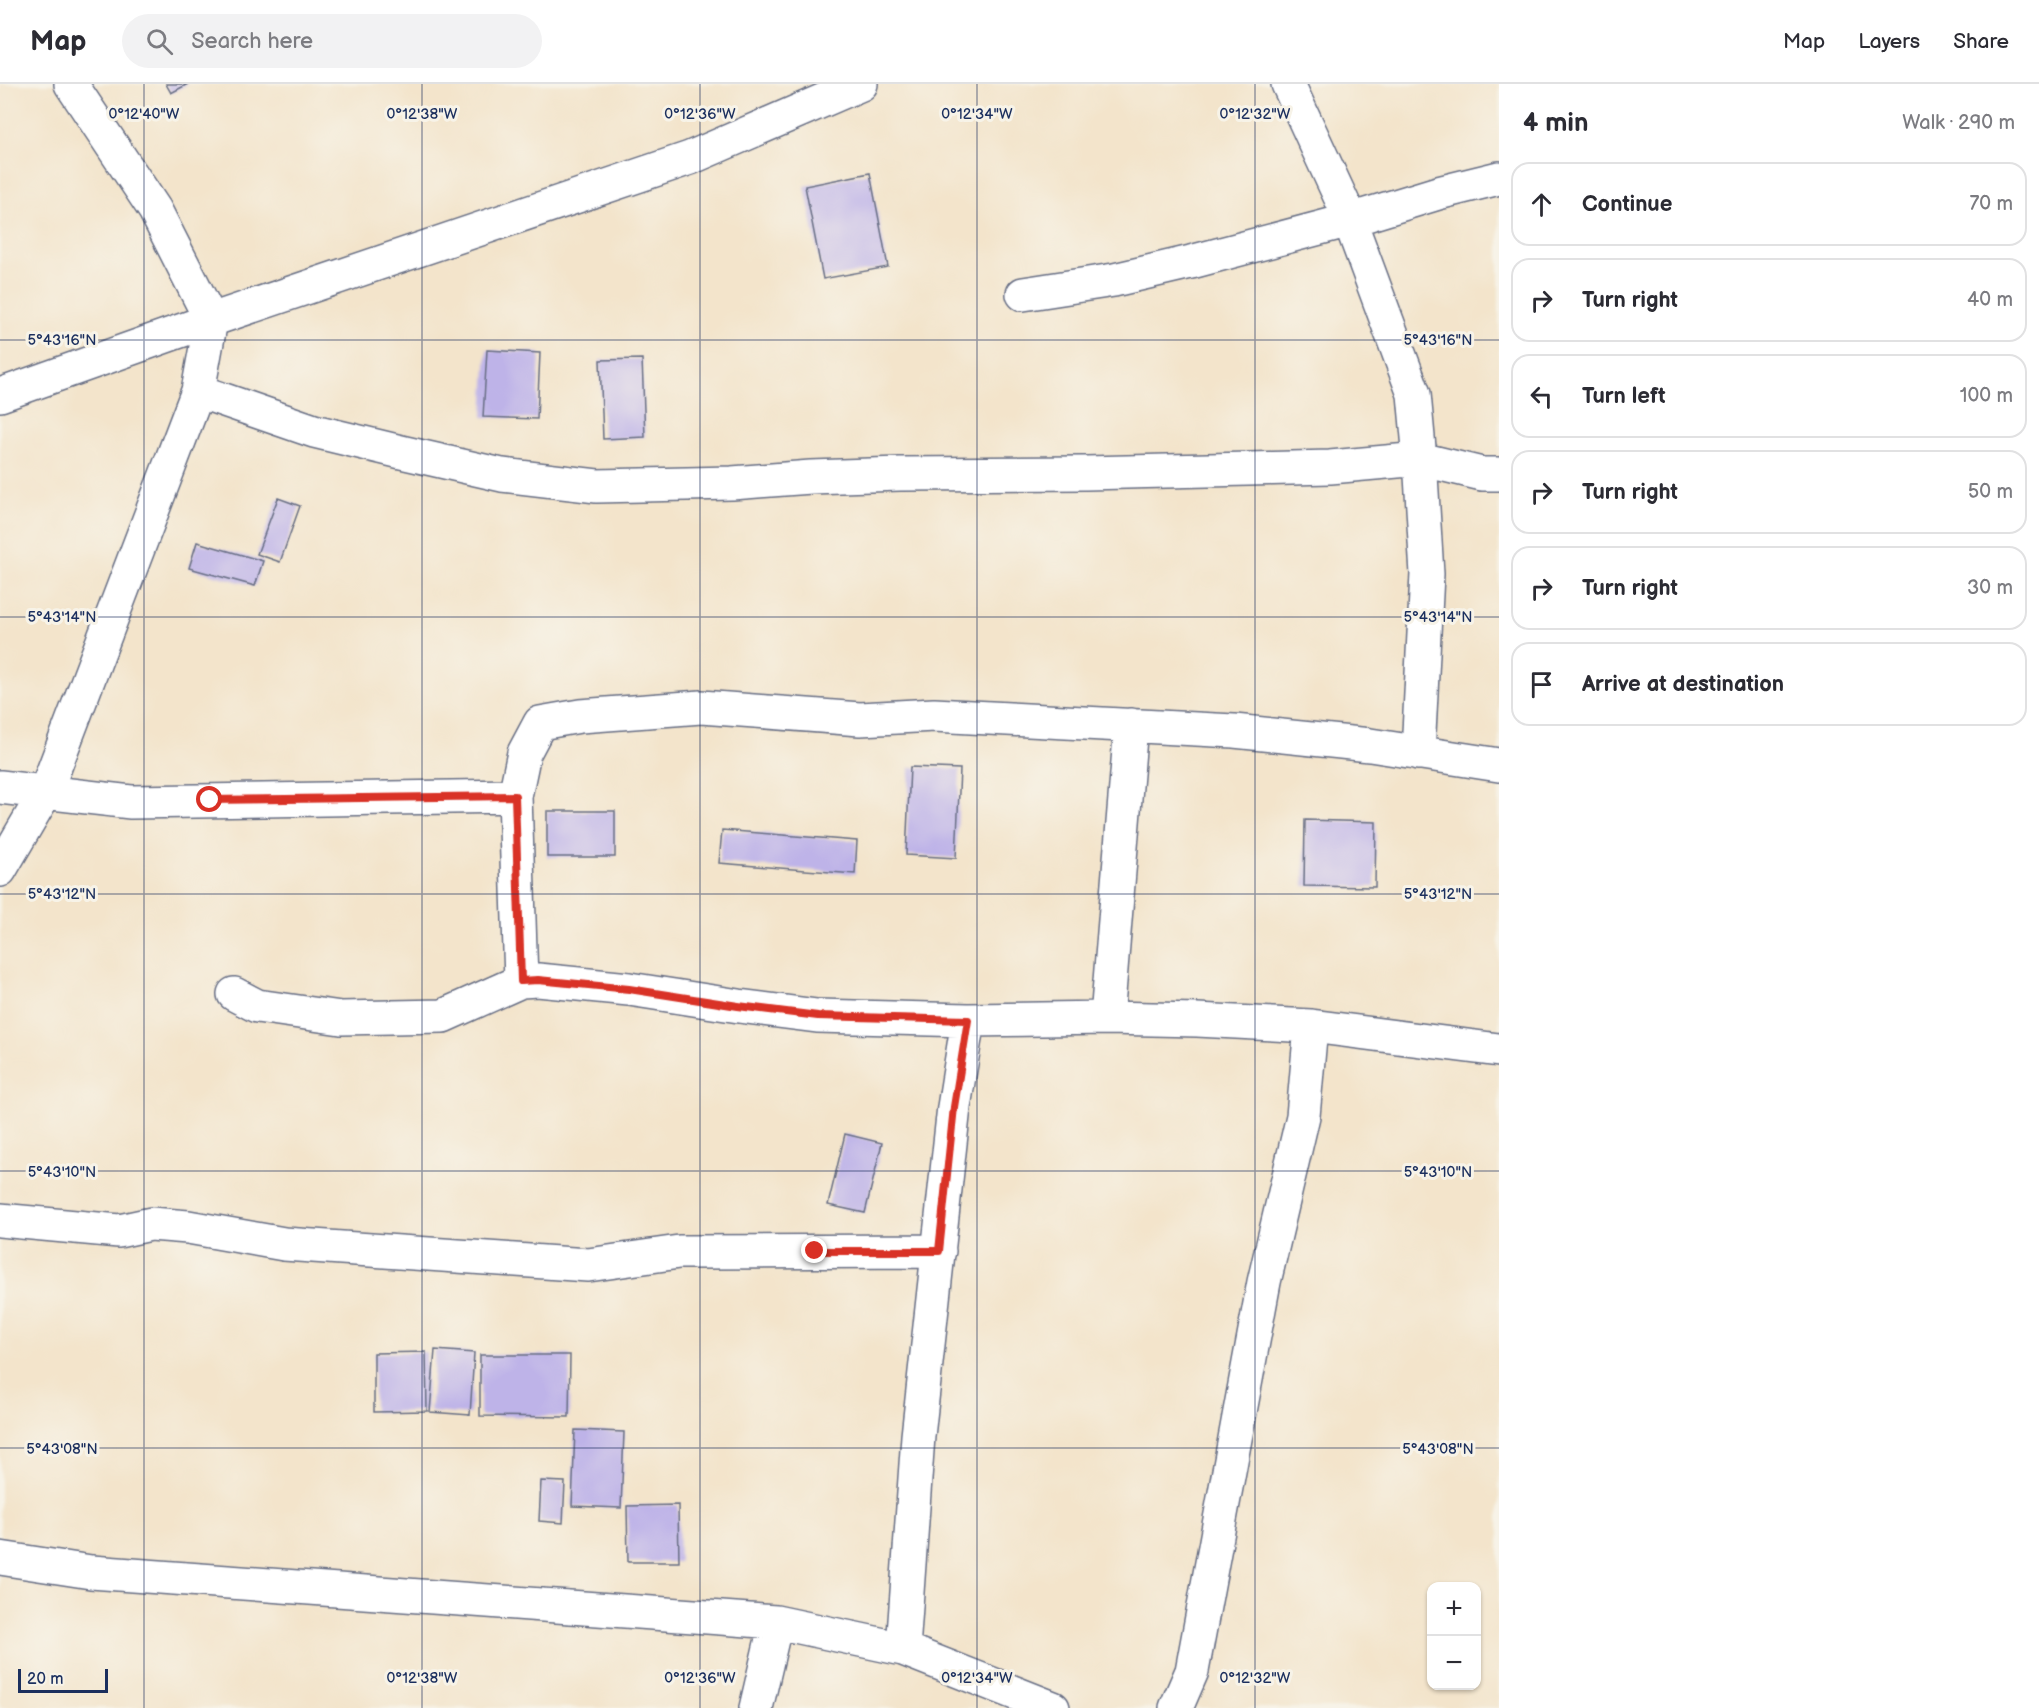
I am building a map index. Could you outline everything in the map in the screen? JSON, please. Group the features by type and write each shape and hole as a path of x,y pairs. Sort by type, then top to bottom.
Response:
{"street":[{"path":"0,870 45,793 198,391 211,320 156,210 71,84"},
{"path":"0,395 211,320 690,158 861,84"},
{"path":"1288,84 1350,220 1414,394 1427,574 1418,753"},
{"path":"1023,294 1114,280 1191,262 1499,178"},
{"path":"198,391 314,431 390,450 502,475 597,486 732,483 900,474 1086,473 1330,467 1420,459 1482,474 1499,474"},
{"path":"521,981 515,796 524,753 540,723 580,716 701,707 860,719 934,715 1234,731 1370,745 1499,765"},
{"path":"1107,1018 1131,725"},
{"path":"0,787 131,802 515,796"},
{"path":"234,994 257,1006 341,1018 443,1016 521,981 538,980 629,989 818,1016 968,1020 1107,1018 1197,1020 1311,1026 1499,1050"},
{"path":"903,1649 918,1436 954,1107 968,1020"},
{"path":"1176,1708 1192,1671 1264,1282 1303,1116 1311,1026"},
{"path":"0,1220 119,1231 151,1224 188,1227 284,1244 588,1265 679,1252 939,1251"},
{"path":"0,1558 91,1572 777,1622 903,1649 1053,1708"},
{"path":"756,1708 777,1622"}],"building":[{"path":"166,84 188,84 171,93"},
{"path":"870,173 888,267 823,279 805,186"},
{"path":"487,350 540,353 537,419 483,417"},
{"path":"642,359 645,437 603,439 600,360"},
{"path":"278,498 300,506 280,562 257,554"},
{"path":"197,542 263,561 255,586 189,568"},
{"path":"910,767 960,769 956,858 906,855"},
{"path":"547,811 615,811 615,857 547,857"},
{"path":"1305,820 1376,822 1375,887 1304,886"},
{"path":"722,830 857,841 855,874 719,863"},
{"path":"845,1134 882,1143 865,1213 828,1205"},
{"path":"435,1350 474,1353 470,1415 430,1412"},
{"path":"426,1352 427,1411 374,1412 374,1353"},
{"path":"480,1355 570,1355 569,1417 480,1416"},
{"path":"575,1430 624,1432 621,1508 572,1506"},
{"path":"541,1481 565,1482 563,1523 539,1521"},
{"path":"678,1505 679,1562 628,1562 627,1506"}],"route":[{"path":"210,800 515,796 521,981 538,980 629,989 818,1016 968,1020 954,1107 939,1251 815,1251"}]}
